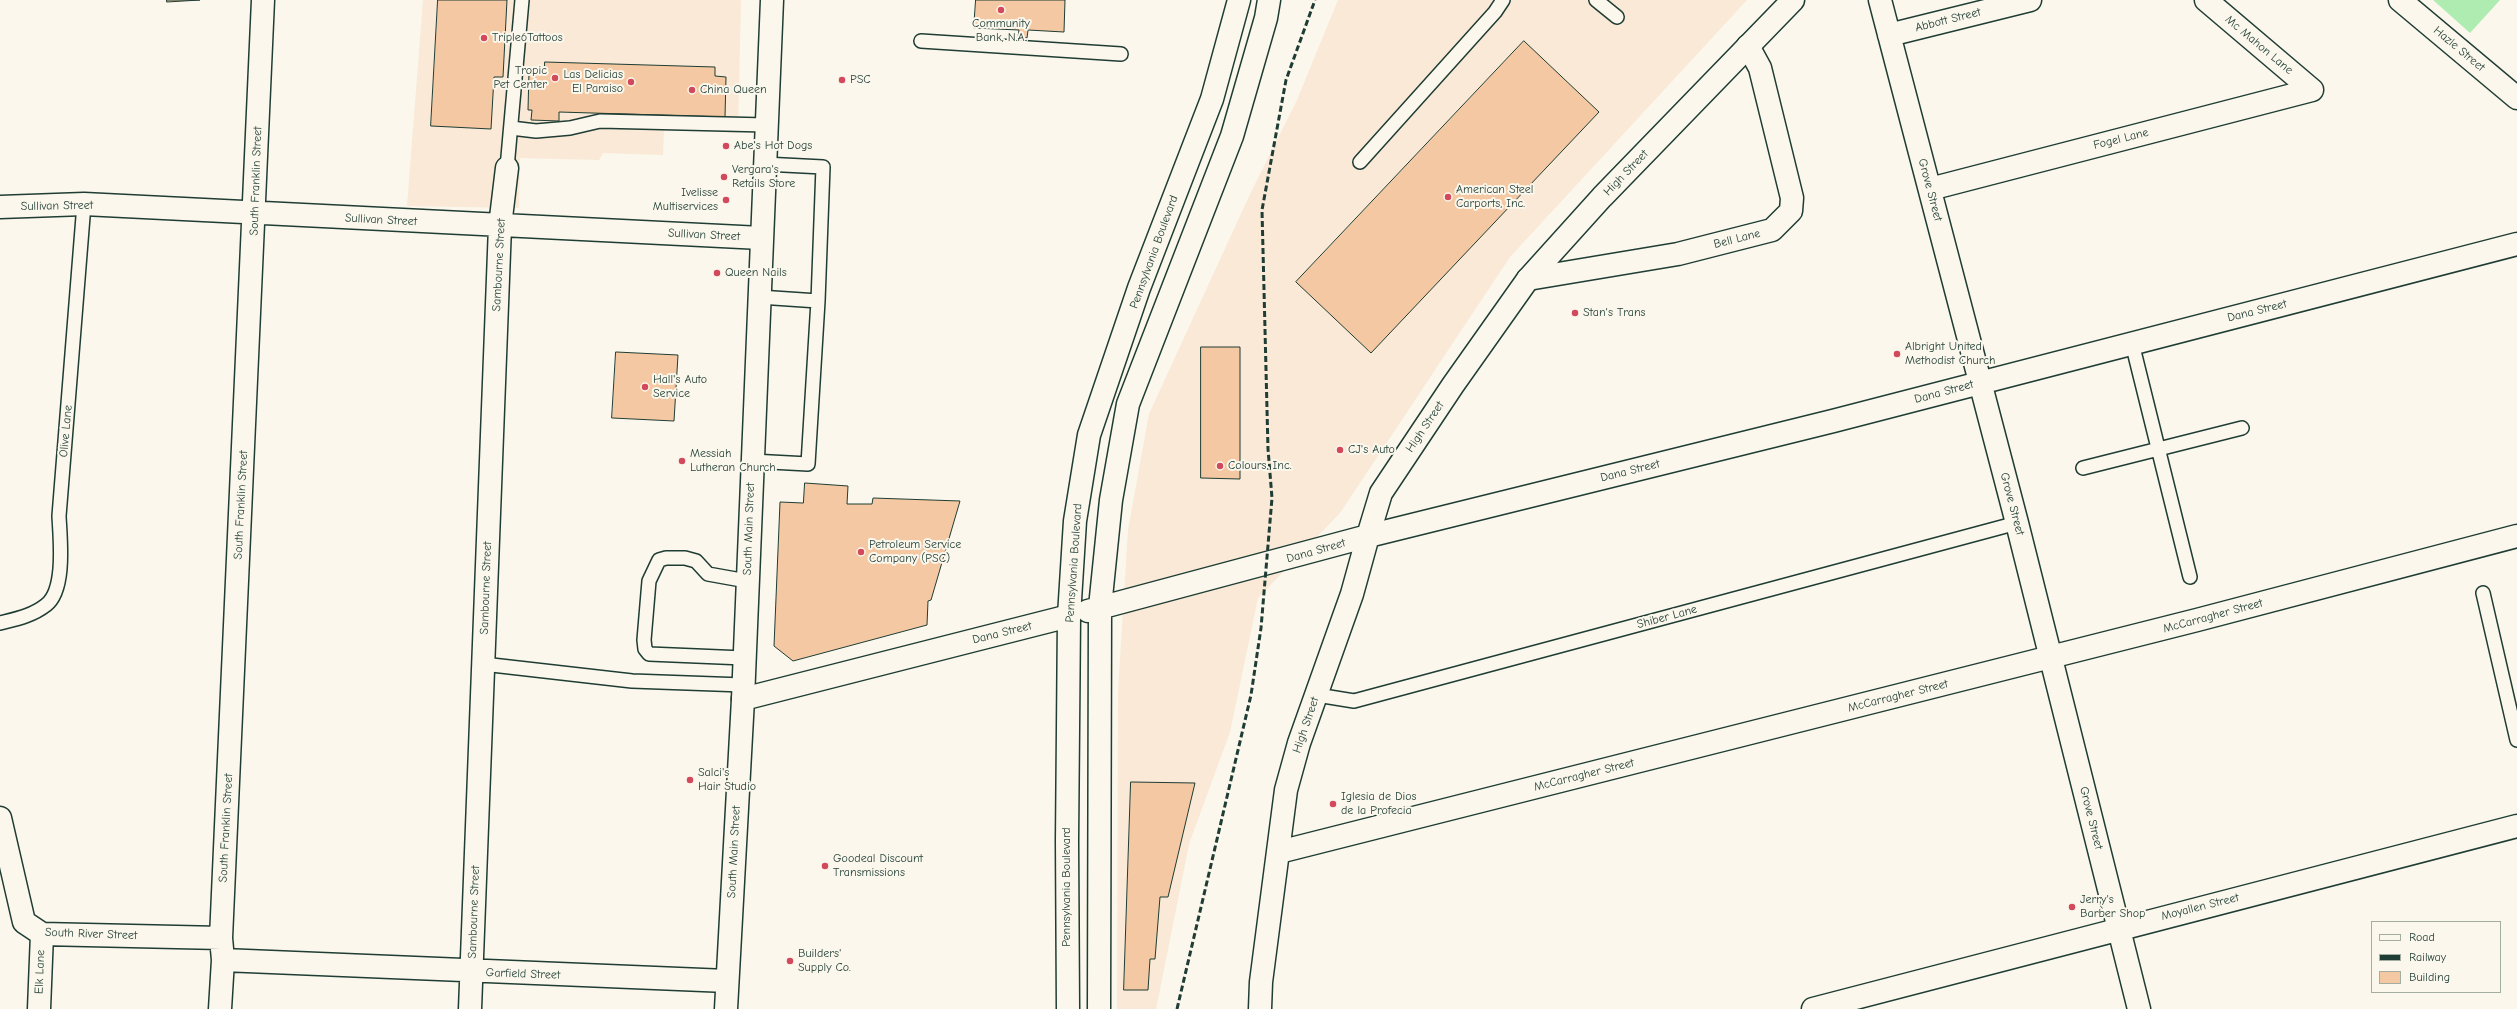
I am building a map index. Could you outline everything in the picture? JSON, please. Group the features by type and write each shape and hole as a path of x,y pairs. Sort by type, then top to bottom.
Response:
{"street":[{"name":"South Franklin Street","path":"220,1009 223,960 221,938 255,214 263,0"},
{"name":"South Main Street","path":"726,1009 743,692 772,0"},
{"name":"Pennsylvania Boulevard","path":"1068,1009 1067,842 1069,616 1075,521 1089,435 1139,288 1212,99 1239,0"},
{"path":"1099,1009 1100,607 1111,500 1128,404 1232,136 1266,18 1269,0"},
{"name":"High Street","path":"1260,1009 1261,982 1286,790 1299,743 1352,594 1381,493 1453,385 1528,279 1602,197 1793,0"},
{"name":"Grove Street","path":"1880,0 2017,523 2139,1009"},
{"name":"Abbott Street","path":"1889,35 2030,0"},
{"name":"Mc Mahon Lane","path":"2206,0 2312,90"},
{"name":"Hazle Street","path":"2400,0 2517,98"},
{"name":"Bell Lane","path":"1528,279 1678,254 1772,230 1791,211 1792,198 1760,68 1748,46"},
{"name":"Fogel Lane","path":"1930,189 2312,90"},
{"name":"Sambourne Street","path":"470,1009 500,226 507,168"},
{"name":"Sullivan Street","path":"0,208 84,204 255,214 761,238"},
{"name":"Dana Street","path":"743,692 1069,616 1368,536 1979,382 2517,244"},
{"name":"McCarragher Street","path":"1279,852 2051,657 2517,536"},
{"name":"South River Street","path":"0,818 24,922 42,934 221,938"},
{"name":"Moyallen Street","path":"1814,1009 2517,825"},
{"name":"Elk Lane","path":"38,1009 42,934"},
{"name":"Garfield Street","path":"223,960 471,972 727,981"}],"lane":[{"path":"507,168 522,0"},
{"path":"1360,162 1504,0"},
{"path":"1596,0 1617,17"},
{"path":"921,41 1121,54"},
{"path":"511,128 536,131 570,128 590,122 616,121 766,124"},
{"path":"752,461 808,464 818,300 823,167 764,164"},
{"name":"Olive Lane","path":"0,623 26,617 47,604 56,586 61,564 59,516 84,204"},
{"path":"759,297 818,300"},
{"path":"2132,343 2190,577"},
{"path":"2083,468 2242,428"},
{"name":"Shiber Lane","path":"1317,695 1354,701 2017,523"},
{"path":"744,658 649,654 645,649 644,640 649,581 659,560 685,558 696,561 708,574 748,581"},
{"path":"2483,593 2517,740"},
{"path":"484,664 743,692"}],"shaded area":[{"path":"423,0 741,0 738,133 664,129 663,155 603,153 599,160 520,158 519,208 407,206"},
{"path":"1338,0 1747,0 1510,257 1340,513 1258,598 1230,732 1189,844 1156,1009 1117,1009 1118,691 1128,530 1149,414 1251,192 1297,100"}],"green space":[{"path":"2433,0 2500,0 2470,33"}],"building":[{"path":"167,0 200,0 167,2"},
{"path":"438,0 507,0 503,77 494,77 491,129 431,126"},
{"path":"976,0 1065,0 1064,32 1028,30 1027,38 1018,37 1019,30 974,28"},
{"name":"American Steel Carports, Inc.","path":"1524,41 1599,112 1371,353 1296,282"},
{"path":"545,62 715,67 715,76 726,77 725,117 559,112 559,121 531,120 532,110 528,110 529,71 544,71"},
{"path":"1201,347 1240,347 1240,479 1201,478"},
{"name":"Hall's Auto Service","path":"616,352 678,355 674,421 612,418"},
{"name":"Petroleum Service Company (PSC)","path":"805,483 848,486 847,504 872,504 873,498 960,501 931,600 928,601 927,625 793,661 774,646 780,502 803,503"},
{"path":"1131,782 1195,783 1168,897 1160,897 1155,959 1150,959 1148,990 1124,990"}],"railway":[{"path":"1177,1009 1251,695 1261,628 1272,498 1268,449 1262,210 1286,80 1315,0"}],"place":[{"name":"Community Bank, N.A.","path":"1001,10"},
{"name":"Triple6Tattoos","path":"484,38"},
{"name":"Tropic Pet Center","path":"555,78"},
{"name":"PSC","path":"842,80"},
{"name":"Las Delicias El Paraiso","path":"631,82"},
{"name":"China Queen","path":"692,90"},
{"name":"Abe's Hot Dogs","path":"726,146"},
{"name":"Vergara's Retails Store","path":"724,177"},
{"name":"American Steel Carports, Inc.","path":"1448,197"},
{"name":"Ivelisse Multiservices","path":"726,200"},
{"name":"Queen Nails","path":"717,273"},
{"name":"Stan's Trans","path":"1575,313"},
{"name":"Albright United Methodist Church","path":"1897,354"},
{"name":"Hall's Auto Service","path":"645,387"},
{"name":"CJ's Auto","path":"1340,450"},
{"name":"Messiah Lutheran Church","path":"682,461"},
{"name":"Colours, Inc.","path":"1220,466"},
{"name":"Petroleum Service Company (PSC)","path":"861,552"},
{"name":"Salci's Hair Studio","path":"690,780"},
{"name":"Iglesia de Dios de la Profecia","path":"1333,804"},
{"name":"Goodeal Discount Transmissions","path":"825,866"},
{"name":"Jerry's Barber Shop","path":"2072,907"},
{"name":"Builders' Supply Co.","path":"790,961"}]}
